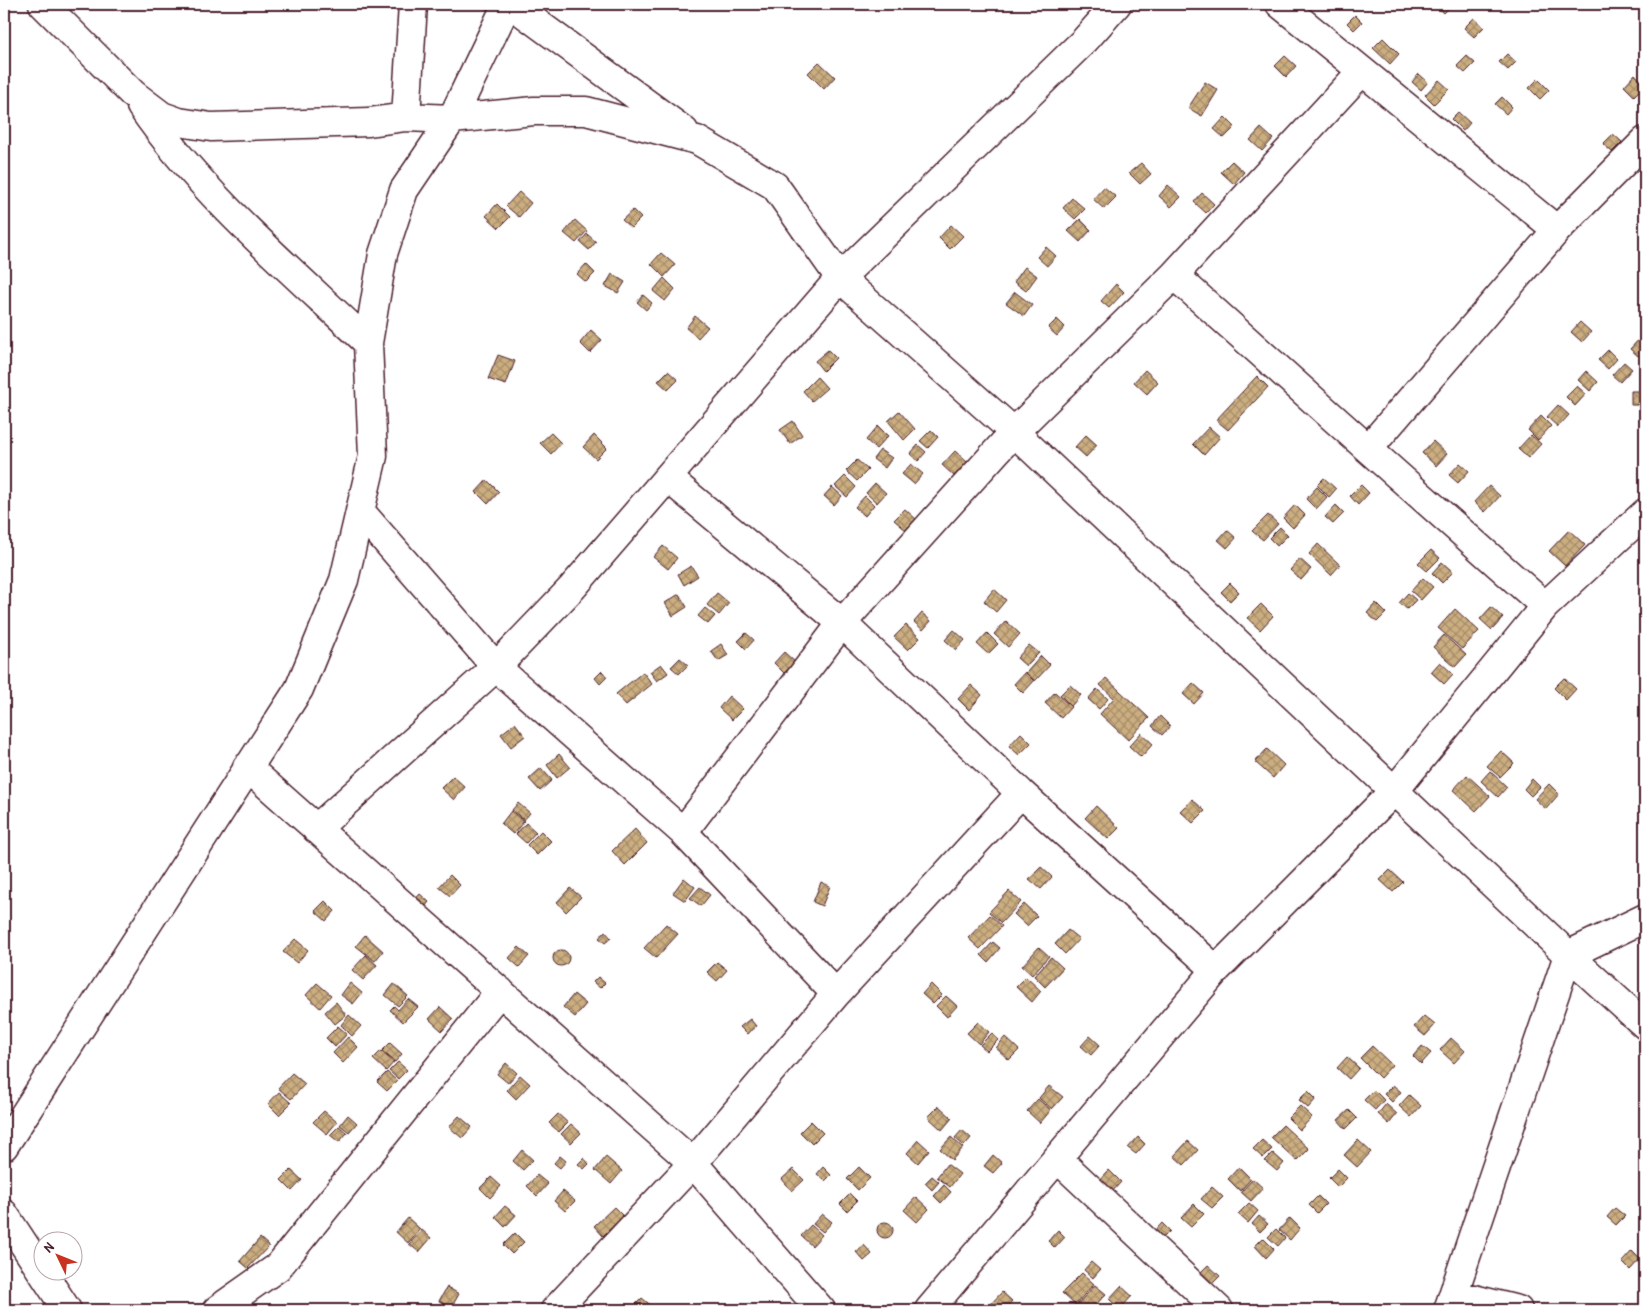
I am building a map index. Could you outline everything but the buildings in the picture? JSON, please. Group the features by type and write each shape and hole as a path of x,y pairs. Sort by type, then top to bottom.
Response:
{"street":[{"path":"43,4 133,94 162,116 180,122 211,127 369,122 406,117 452,119 534,111 586,111 697,140"},
{"path":"406,117 413,4"},
{"path":"4,1146 299,689 344,580 372,456 368,343 384,254 404,190 452,119 507,4"},
{"path":"511,4 697,140 775,186 840,278 1014,432 1568,955 1645,1025"},
{"path":"316,829 496,667 572,588 840,278 1085,40 1117,4"},
{"path":"1280,4 1557,230"},
{"path":"683,832 842,624 1014,432 1174,275 1362,72"},
{"path":"133,94 166,142 214,196 368,343"},
{"path":"1368,449 1557,230 1645,141"},
{"path":"1174,275 1545,606"},
{"path":"668,478 842,624 1021,793 1216,970"},
{"path":"360,511 496,667 683,832 836,994"},
{"path":"929,1310 1216,970 1395,790 1545,606 1645,513"},
{"path":"247,767 693,1164 821,1310"},
{"path":"555,1310 693,1164 836,994 1021,793"},
{"path":"1518,1310 1451,1302 1568,955 1645,918"},
{"path":"217,1310 278,1267 500,992"},
{"path":"1058,1159 1219,1310"},
{"path":"4,1214 67,1310"}]}
